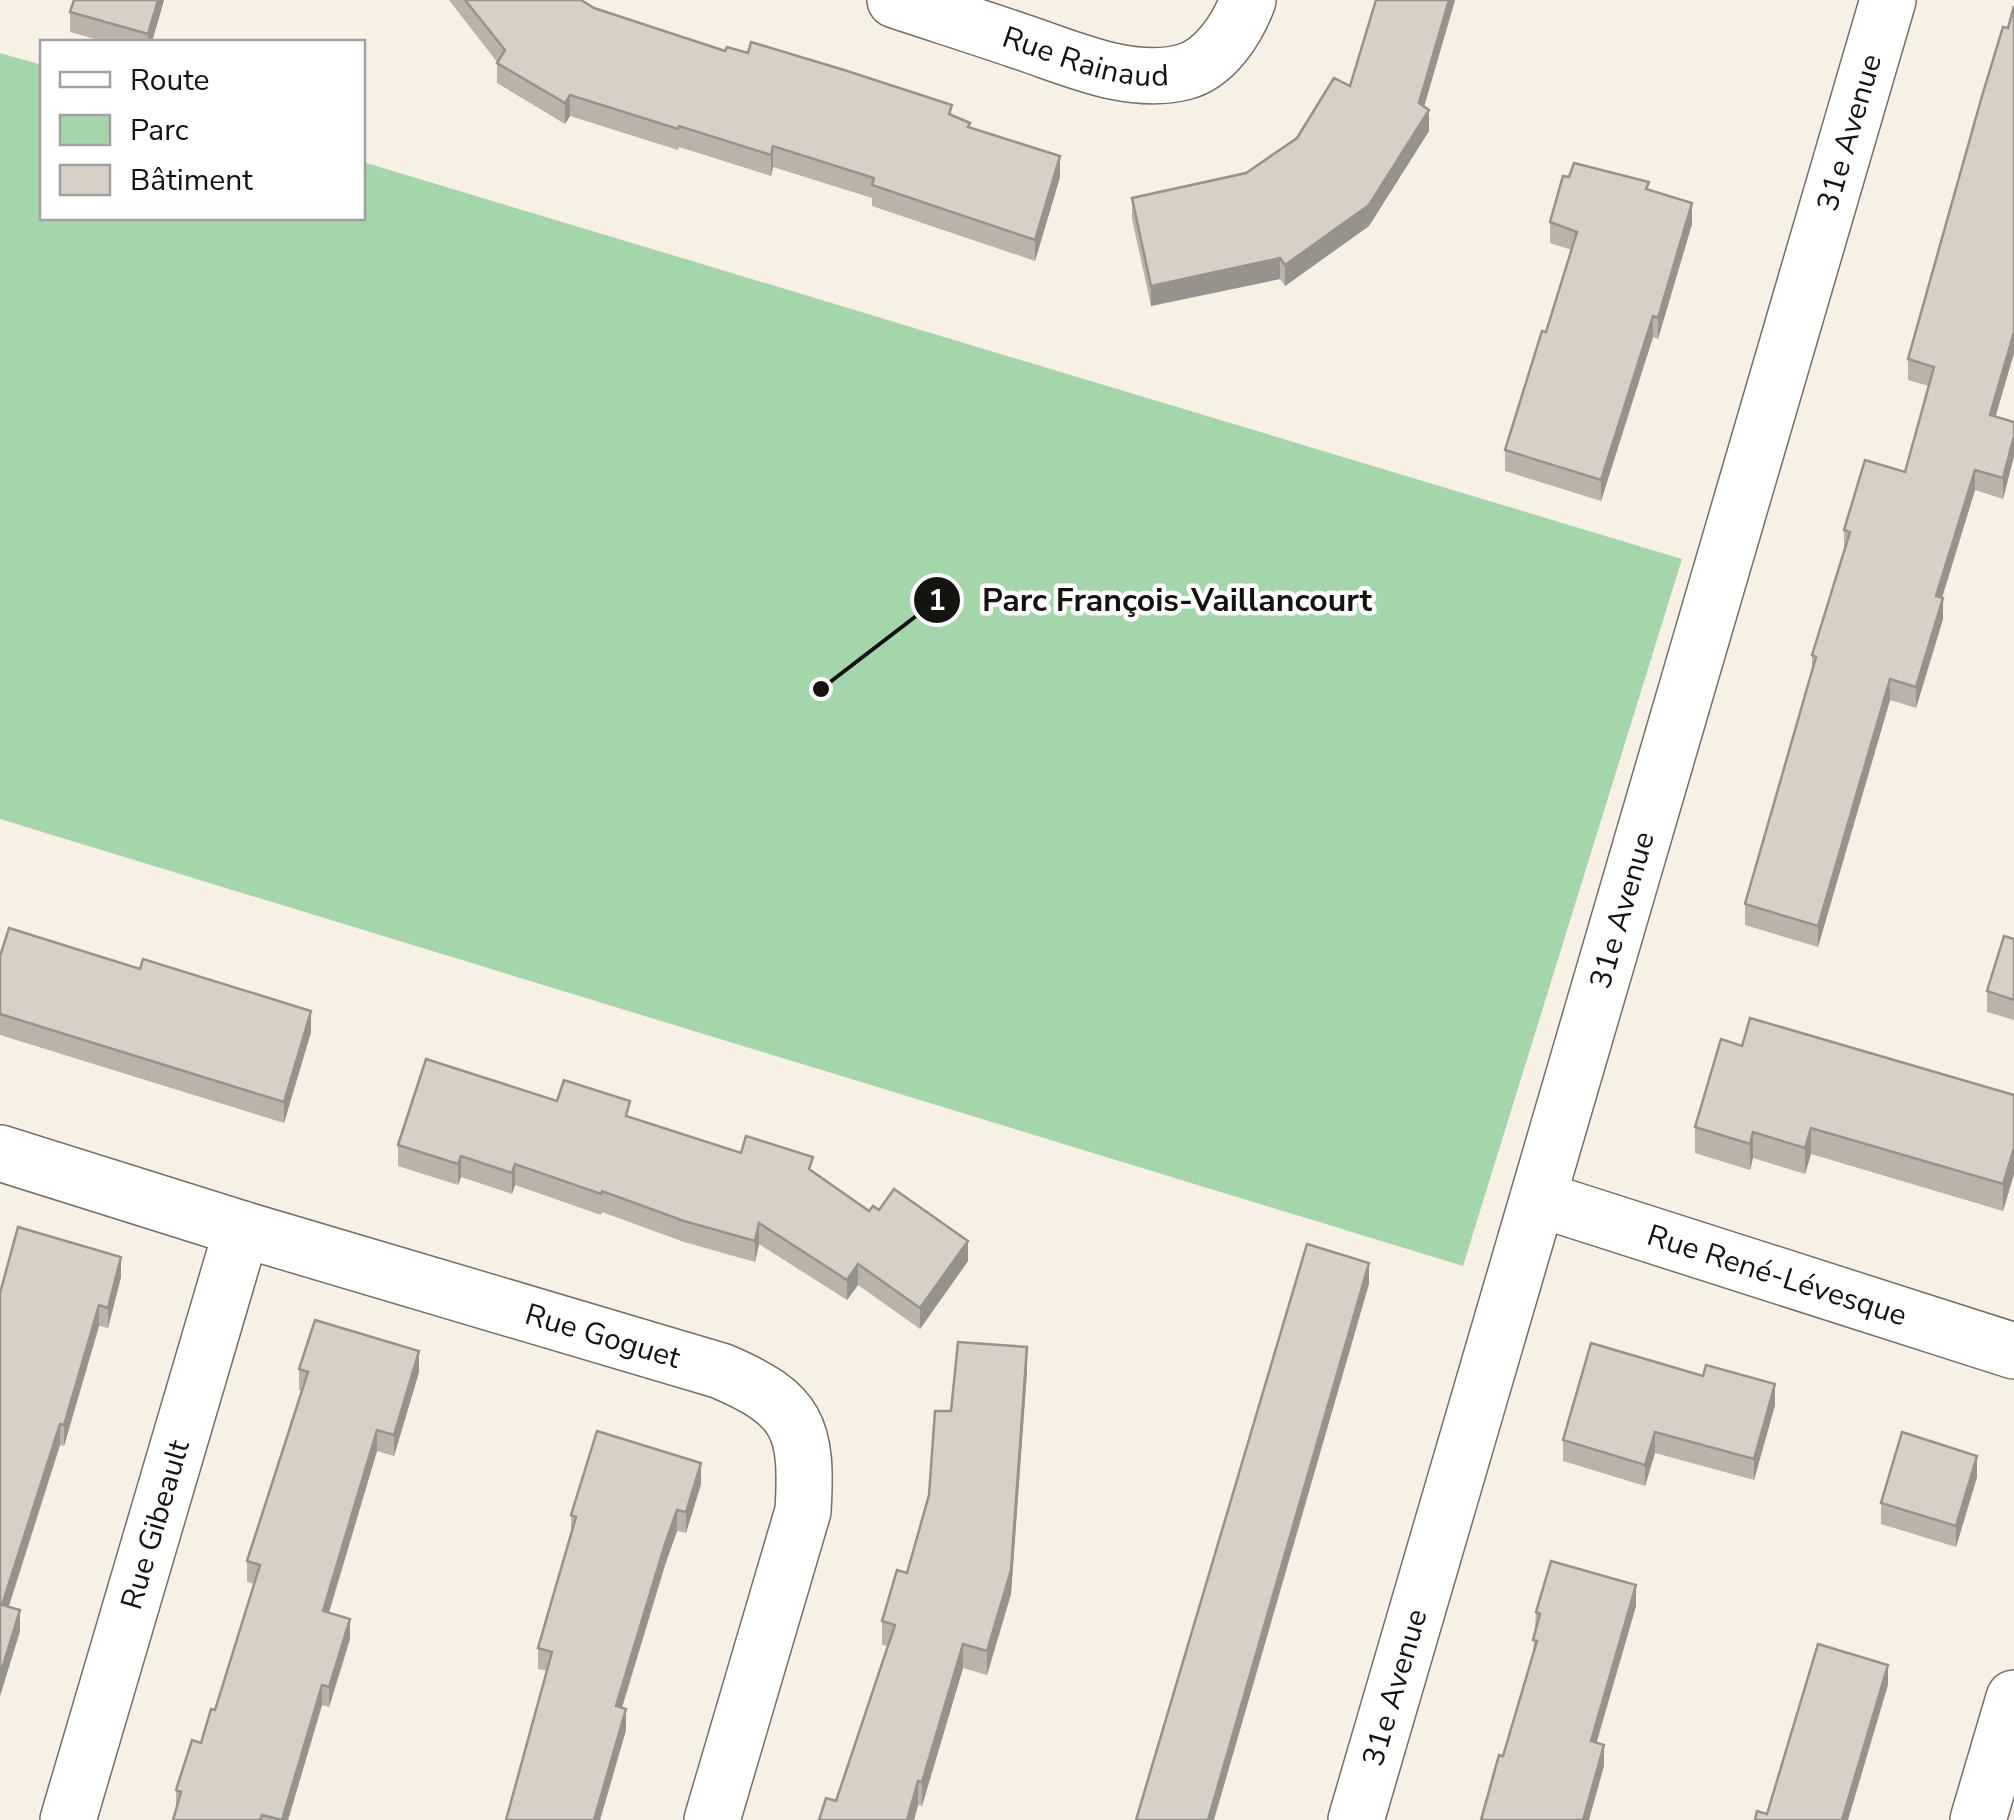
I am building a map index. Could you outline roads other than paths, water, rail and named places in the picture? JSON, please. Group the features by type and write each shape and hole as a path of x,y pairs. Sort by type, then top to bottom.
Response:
{"street":[{"name":"Rue Rainaud","path":"895,0 1081,61 1148,76 1187,72 1219,50 1241,19 1248,0"},
{"name":"31e Avenue","path":"1356,1820 1888,0"},
{"name":"Rue Goguet","path":"0,1153 721,1371 761,1388 795,1421 806,1460 803,1510 712,1820"},
{"name":"Rue René-Lévesque","path":"1539,1198 2014,1350"},
{"name":"Rue Gibeault","path":"68,1820 242,1229"},
{"path":"1978,1820 2014,1698"}],"place":[{"name":"Parc François-Vaillancourt","path":"821,689"}]}
